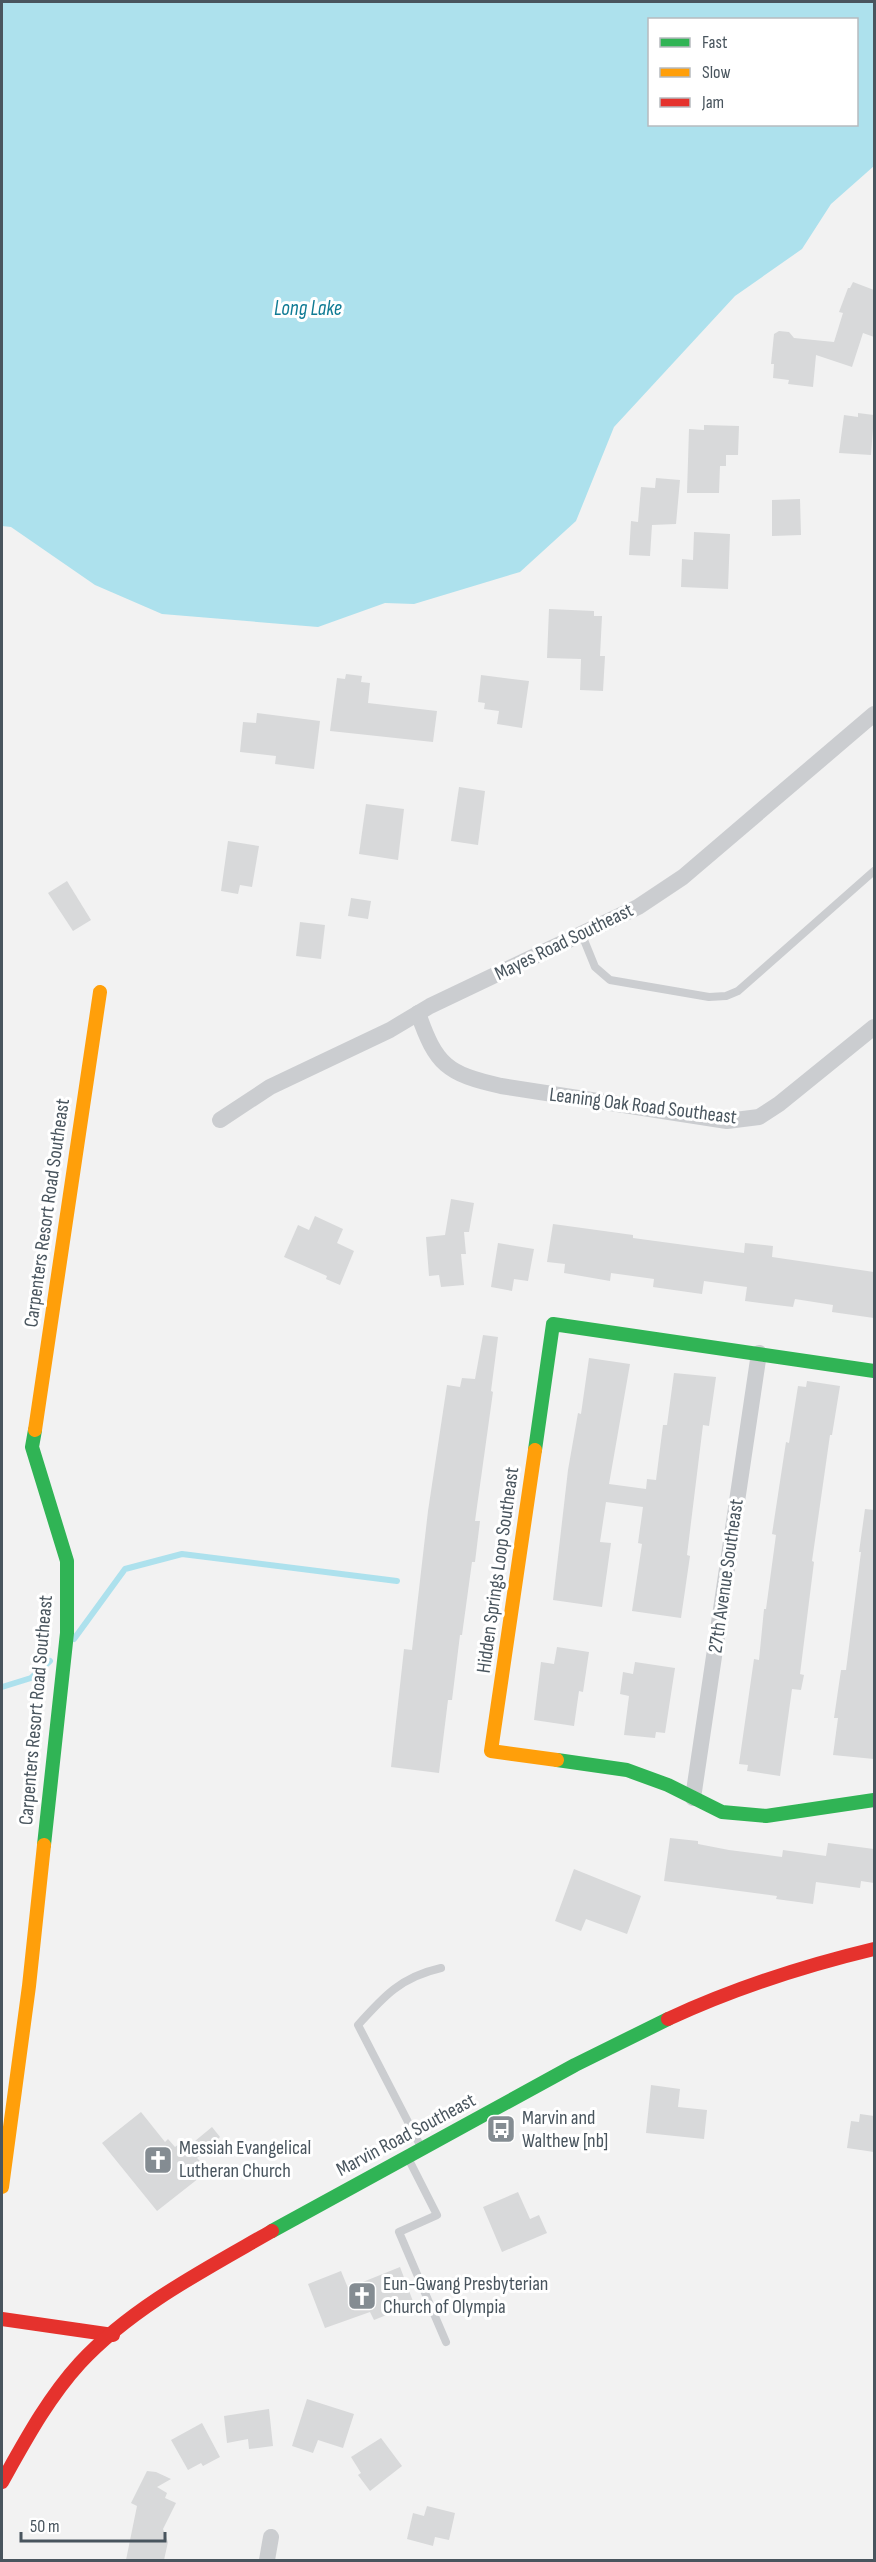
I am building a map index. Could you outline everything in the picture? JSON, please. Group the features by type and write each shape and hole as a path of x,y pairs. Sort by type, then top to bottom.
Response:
{"street":[{"name":"Mayes Road Southeast","path":"220,1120 270,1087 638,907 683,877 874,714"},
{"name":"Carpenters Resort Road Southeast","path":"2,2187 29,1986 67,1633 67,1561 32,1447 100,992"},
{"name":"Leaning Oak Road Southeast","path":"418,1013 436,1056 447,1067 468,1079 727,1121 759,1117 779,1104 874,1027"},
{"name":"Hidden Springs Loop Southeast","path":"874,1371 553,1324 491,1751 627,1770 668,1785 722,1812 766,1816 874,1800"},
{"name":"27th Avenue Southeast","path":"693,1798 759,1353"},
{"name":"Marvin Road Southeast","path":"2,2482 39,2415 66,2380 94,2349 169,2292 269,2233 422,2149 584,2062 698,2006 789,1972 874,1949"},
{"path":"2,2319 113,2335"},
{"path":"267,2560 271,2537"}],"lane":[{"path":"582,935 595,966 610,980 708,997 726,996 738,992 874,871"},
{"path":"422,2149 358,2025 393,1987 422,1972 441,1968"},
{"path":"408,2157 436,2215 399,2232 446,2342"}],"water":[{"name":"Long Lake","path":"2,2 874,2 874,166 831,204 802,249 735,296 614,427 576,521 520,572 414,604 385,603 318,627 162,614 95,585 11,527 2,526"}],"building":[{"path":"853,282 874,290 874,337 863,333 852,367 816,355 813,387 788,384 789,380 773,378 774,364 771,364 774,334 779,331 789,332 794,338 834,342 843,313 839,312 848,288"},
{"path":"858,413 874,415 871,455 839,453 844,415 858,417"},
{"path":"704,425 739,426 738,455 726,455 726,466 720,466 719,493 687,493 689,429 704,430"},
{"path":"656,478 680,480 676,524 652,525 650,556 629,555 631,521 638,522 641,487 655,488"},
{"path":"800,499 801,535 772,536 772,500"},
{"path":"694,532 730,534 728,589 681,587 682,559 693,560"},
{"path":"549,609 594,611 594,616 602,616 600,656 605,656 603,691 580,690 581,659 547,658"},
{"path":"346,674 362,676 361,682 370,683 368,703 437,711 433,742 330,731 337,678 345,679"},
{"path":"481,675 529,681 522,728 497,724 499,711 484,709 485,703 478,702"},
{"path":"257,713 320,721 314,769 275,764 276,756 240,752 243,722 256,723"},
{"path":"459,787 485,791 478,845 451,841"},
{"path":"366,804 404,809 398,860 359,854"},
{"path":"228,841 259,846 252,887 240,885 238,894 221,891"},
{"path":"67,881 91,920 73,931 48,893"},
{"path":"351,898 371,901 368,919 348,916"},
{"path":"300,922 325,925 321,959 296,956"},
{"path":"451,1199 474,1203 469,1232 464,1232 466,1254 461,1254 464,1285 441,1287 439,1275 429,1276 426,1237 445,1235"},
{"path":"315,1216 343,1229 337,1243 354,1251 340,1285 326,1279 327,1276 284,1257 298,1225 309,1230"},
{"path":"553,1224 633,1235 633,1238 744,1253 745,1243 773,1246 772,1257 874,1272 874,1318 832,1312 833,1305 795,1299 793,1307 745,1301 747,1287 704,1281 702,1294 653,1287 654,1279 611,1273 610,1281 564,1273 565,1264 547,1262"},
{"path":"498,1243 534,1249 528,1281 514,1279 512,1291 491,1287"},
{"path":"483,1335 498,1337 491,1391 493,1392 475,1521 480,1521 475,1562 472,1562 452,1700 448,1700 439,1773 391,1767 404,1649 412,1650 428,1511 447,1385 460,1387 462,1378 475,1379"},
{"path":"589,1358 630,1364 609,1484 646,1489 647,1479 656,1480 663,1425 667,1425 674,1373 716,1377 709,1426 703,1425 687,1555 690,1556 681,1618 632,1611 642,1544 638,1543 643,1507 606,1502 600,1542 611,1543 602,1607 553,1600 568,1470 578,1413 581,1414"},
{"path":"807,1381 840,1386 832,1435 830,1435 812,1561 814,1562 800,1674 804,1675 801,1690 792,1689 780,1776 747,1771 748,1765 739,1764 754,1659 759,1660 764,1609 766,1609 776,1535 772,1534 786,1442 789,1443 798,1386 806,1387"},
{"path":"865,1509 874,1510 874,1759 833,1755 838,1718 834,1718 841,1670 846,1670"},
{"path":"557,1647 589,1652 583,1692 579,1691 574,1726 534,1720 541,1662 554,1664"},
{"path":"635,1662 675,1668 665,1733 656,1732 655,1738 624,1735 629,1696 620,1694 623,1672 633,1674"},
{"path":"670,1838 698,1841 698,1844 729,1850 782,1857 783,1850 826,1856 828,1843 874,1849 874,1883 861,1881 860,1888 816,1882 813,1904 776,1899 777,1896 664,1881"},
{"path":"574,1869 641,1896 627,1934 586,1919 581,1931 555,1921"},
{"path":"651,2085 680,2089 678,2107 707,2110 704,2139 646,2133"},
{"name":"Messiah Evangelical Lutheran Church","path":"141,2112 165,2142 168,2139 175,2147 184,2140 189,2146 212,2127 220,2137 197,2158 202,2163 193,2170 199,2178 157,2211 102,2143"},
{"path":"860,2114 874,2116 874,2152 847,2148 851,2121 859,2122"},
{"path":"518,2192 530,2219 539,2215 547,2233 502,2252 483,2207"},
{"name":"Eun-Gwang Presbyterian Church of Olympia","path":"400,2267 414,2304 374,2320 370,2312 325,2328 308,2284 341,2271 348,2288"},
{"path":"307,2399 354,2414 343,2448 318,2440 313,2453 292,2446"},
{"path":"269,2409 273,2446 249,2449 248,2439 227,2443 224,2416"},
{"path":"202,2423 220,2457 203,2466 201,2463 188,2470 171,2440"},
{"path":"381,2438 402,2466 370,2491 358,2475 361,2473 351,2457"},
{"path":"147,2471 156,2472 171,2479 157,2487 167,2493 165,2498 176,2503 163,2529 168,2542 164,2560 126,2560 137,2506 131,2503"},
{"path":"427,2506 455,2513 449,2540 435,2537 433,2546 407,2539 413,2513 424,2516"}],"waterway":[{"path":"74,1639 125,1569 182,1554 397,1581"},
{"path":"2,1687 31,1678 50,1661"}],"traffic: fast":[{"path":"535,1450 553,1324 874,1371"},
{"path":"35,1430 32,1447 67,1561 67,1633 44,1845"},
{"path":"557,1760 627,1770 668,1785 722,1812 766,1816 874,1800"},
{"path":"272,2231 575,2065 668,2019"}],"traffic: slow":[{"path":"35,1430 100,992"},
{"path":"535,1450 491,1751 557,1760"},
{"path":"2,2187 29,1986 44,1845"}],"traffic: jam":[{"path":"668,2019 718,1997 770,1979 874,1949"},
{"path":"2,2482 38,2420 68,2376 100,2343 171,2290 272,2231"},
{"path":"2,2319 113,2335"}],"place":[{"name":"Marvin and Walthew [nb]","path":"501,2129"},
{"name":"Messiah Evangelical Lutheran Church","path":"158,2160"},
{"name":"Eun-Gwang Presbyterian Church of Olympia","path":"362,2296"}]}
